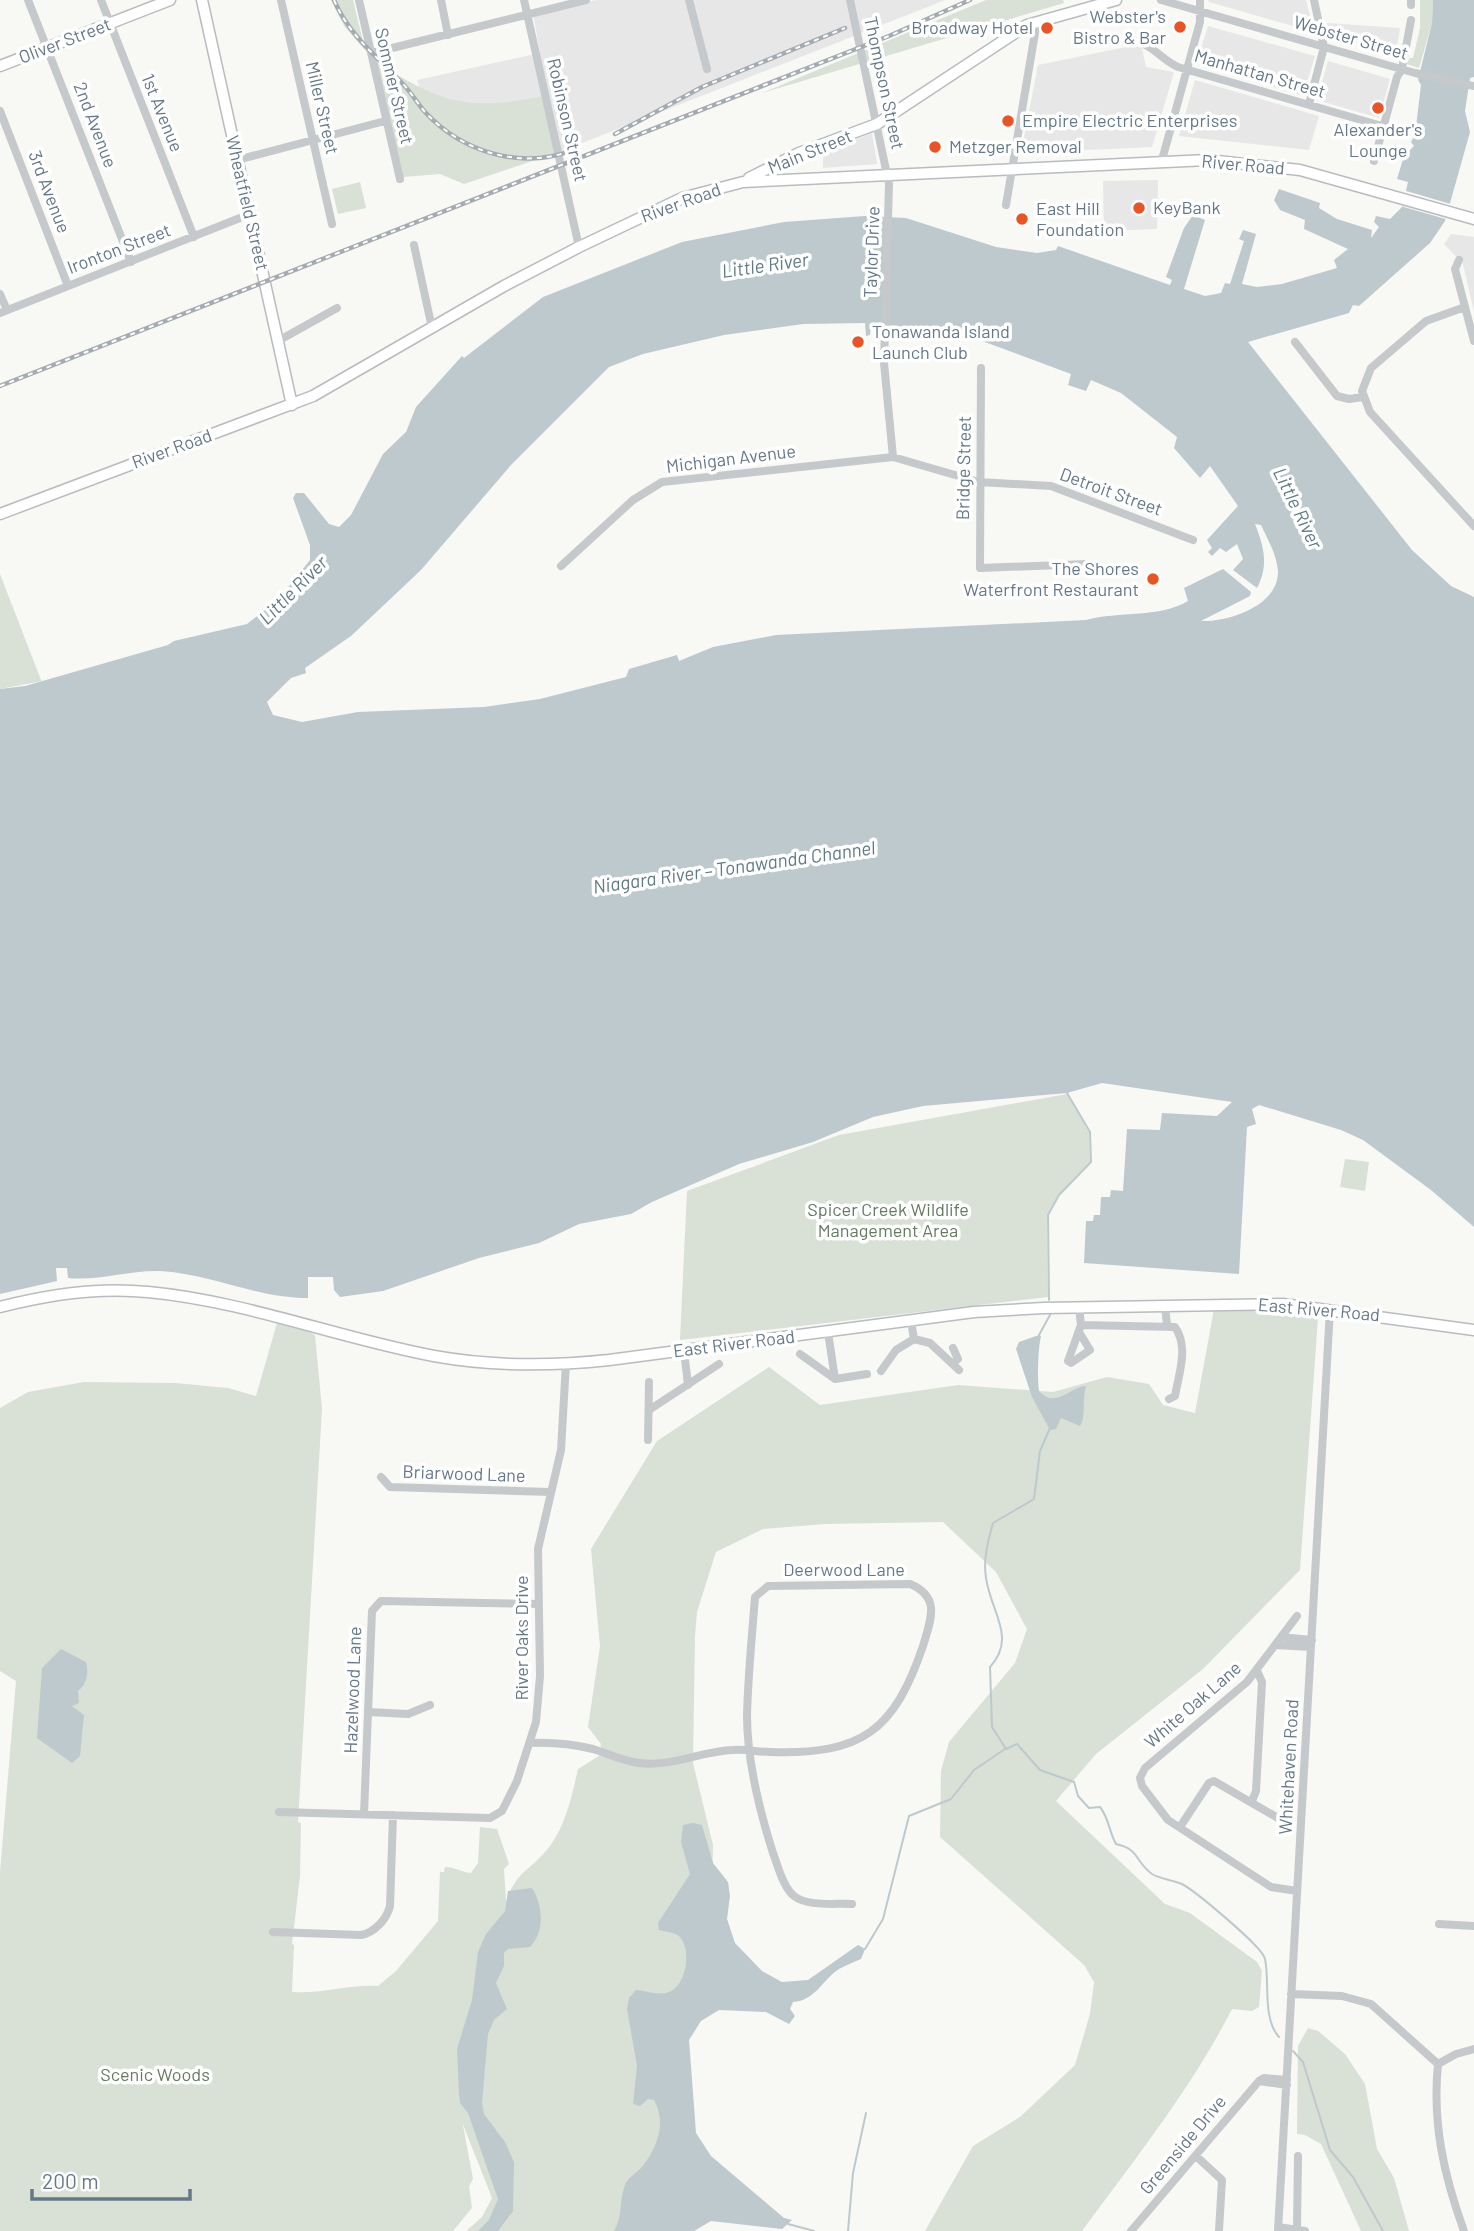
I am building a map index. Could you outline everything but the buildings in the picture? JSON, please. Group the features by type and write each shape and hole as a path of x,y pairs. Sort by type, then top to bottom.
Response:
{"main road":[{"name":"Oliver Street","path":"0,66 170,0"},
{"name":"Wheatfield Street","path":"202,0 292,405"},
{"name":"Main Street","path":"743,182 799,153 877,124 1010,34 1037,22 1116,0"},
{"name":"River Road","path":"0,514 292,405 343,380 579,247 682,198 743,182 1162,160 1271,165 1364,187 1471,218"},
{"name":"East River Road","path":"0,1307 85,1293 148,1292 300,1323 434,1356 465,1360 566,1363 684,1351 999,1310 1079,1307 1283,1304 1474,1330"}],"street":[{"name":"2nd Avenue","path":"28,0 131,262"},
{"name":"1st Avenue","path":"101,0 194,237"},
{"name":"Miller Street","path":"281,0 332,224"},
{"name":"Sommer Street","path":"359,0 400,179"},
{"path":"441,0 448,35"},
{"name":"Robinson Street","path":"524,0 579,247"},
{"path":"372,53 586,0"},
{"path":"689,0 708,69"},
{"name":"Thompson Street","path":"850,0 887,173"},
{"name":"Webster Street","path":"1161,0 1415,73 1472,86"},
{"path":"1162,160 1202,12 1200,0"},
{"path":"1308,104 1324,47 1314,0"},
{"path":"1374,162 1382,126 1402,69 1411,20"},
{"path":"1006,205 1037,22"},
{"name":"Manhattan Street","path":"1135,41 1148,45 1167,62 1187,69 1382,126"},
{"name":"3rd Avenue","path":"0,111 68,286"},
{"path":"237,160 385,121"},
{"name":"Taylor Drive","path":"887,173 890,208 885,333 886,390 893,457"},
{"name":"Ironton Street","path":"3,312 250,214"},
{"path":"414,245 432,328"},
{"path":"1459,260 1455,269 1474,338"},
{"path":"0,294 3,312"},
{"path":"278,341 337,307"},
{"path":"1465,307 1426,321 1376,363 1364,381 1363,397 1370,412 1474,526"},
{"path":"1295,342 1337,396 1349,399 1363,397"},
{"name":"Bridge Street","path":"981,368 980,568 1087,564"},
{"name":"Detroit Street","path":"893,457 979,482 1051,486 1193,540"},
{"name":"Michigan Avenue","path":"561,566 633,500 662,482 893,457"},
{"path":"1165,1306 1167,1325"},
{"path":"1079,1307 1079,1329 1167,1325 1175,1327 1181,1336 1183,1350 1175,1396 1170,1399"},
{"name":"Whitehaven Road","path":"1301,2229 1278,2229 1330,1309"},
{"path":"911,1321 914,1339"},
{"path":"828,1332 835,1379"},
{"path":"881,1371 896,1350 914,1339 923,1339 944,1353 956,1367 956,1344 944,1353"},
{"path":"684,1351 688,1385"},
{"path":"800,1354 835,1379 867,1374"},
{"name":"River Oaks Drive","path":"279,1812 495,1817 517,1781 530,1744 540,1691 538,1549 564,1430 566,1363"},
{"path":"649,1410 719,1364"},
{"path":"648,1440 649,1382"},
{"name":"Briarwood Lane","path":"381,1477 390,1487 550,1492"},
{"name":"Deerwood Lane","path":"910,1584 923,1589 930,1602 932,1618 909,1686 889,1718 862,1738 830,1748 750,1751 747,1717 755,1597 768,1586 910,1584"},
{"name":"Hazelwood Lane","path":"364,1814 372,1611 382,1601 538,1604"},
{"name":"White Oak Lane","path":"1297,1616 1257,1671 1141,1773 1142,1786 1160,1812 1271,1886 1297,1891"},
{"path":"1278,1641 1312,1643"},
{"name":"White Oak Lane","path":"1252,1801 1256,1791 1262,1682 1257,1671"},
{"path":"369,1712 408,1714 430,1705"},
{"path":"530,1744 576,1745 649,1764 719,1751 750,1751 764,1822 787,1887 795,1897 807,1902 852,1904"},
{"path":"1180,1827 1211,1781 1221,1782 1278,1818"},
{"path":"273,1932 360,1935 372,1931 390,1910 393,1815"},
{"path":"1439,1924 1474,1926"},
{"path":"1291,1994 1342,1996 1371,2004 1438,2064"},
{"path":"1438,2064 1456,2054 1474,2049"},
{"path":"1438,2064 1435,2105 1439,2141 1464,2231"},
{"name":"Greenside Drive","path":"1131,2231 1259,2081 1264,2078 1287,2083"},
{"path":"1196,2155 1222,2180 1219,2231"},
{"path":"1298,2156 1301,2229"}],"shaded area":[{"path":"597,0 945,0 562,151 548,96 508,104 471,105 421,91 417,80 540,53 533,13"},
{"path":"1208,0 1306,0 1314,32 1209,2"},
{"path":"1327,23 1400,28 1396,53 1330,36"},
{"path":"1208,26 1315,56 1303,96 1196,64"},
{"path":"1141,44 1146,67 1174,72 1152,147 1021,153 1038,65"},
{"path":"1328,61 1390,79 1379,118 1317,100"},
{"path":"1195,80 1319,116 1309,150 1179,136"},
{"path":"872,133 877,164 823,168 823,153"},
{"path":"1158,180 1157,229 1104,231 1103,181"},
{"path":"1451,234 1474,237 1474,312 1463,264 1444,244"}],"green space":[{"path":"331,0 353,0 365,50 344,26"},
{"path":"986,0 1063,0 1064,3 762,93"},
{"path":"1420,0 1433,0 1432,23 1419,68 1407,64 1408,58 1413,58 1420,28"},
{"path":"375,61 419,87 457,100 497,103 548,95 562,151 464,184 440,174 403,177"},
{"path":"360,182 366,208 338,214 332,189"},
{"path":"0,574 42,681 0,689"},
{"name":"Spicer Creek Wildlife Management Area","path":"1067,1094 1089,1132 1090,1162 1059,1194 1047,1215 1048,1297 680,1340 687,1191 839,1135"},
{"path":"1345,1159 1369,1162 1365,1191 1340,1187"},
{"name":"Scenic Woods","path":"1214,1309 1272,1310 1318,1318 1300,1570 1203,1669 1096,1754 1056,1801 1165,1904 1190,1913 1257,1962 1262,1971 1259,2007 1252,2011 1232,2009 1199,2067 1082,2231 925,2231 973,2146 1020,2117 1075,2065 1090,2014 1094,1982 1084,1965 940,1837 941,1771 949,1742 1015,1663 1027,1629 996,1572 943,1522 825,1524 763,1529 716,1552 697,1612 695,1636 693,1763 713,1845 711,1928 681,2048 679,2231 466,2231 482,2217 492,2198 463,2124 473,2179 469,2186 472,2208 453,2231 0,2231 0,1872 16,1681 0,1671 0,1408 28,1392 84,1382 175,1383 228,1388 256,1396 277,1323 302,1328 315,1335 322,1409 298,1822 301,1823 300,1876 292,1944 292,1992 314,1992 378,1986 396,1971 438,1921 440,1872 444,1872 445,1867 471,1873 478,1863 480,1827 497,1829 509,1864 504,1869 506,1901 519,1878 553,1842 567,1812 578,1769 599,1756 601,1744 588,1727 600,1646 591,1549 657,1441 769,1367 820,1405 958,1385 1053,1392 1107,1377 1149,1384 1163,1405 1195,1413"},
{"path":"1308,2028 1318,2031 1345,2054 1365,2084 1377,2149 1394,2178 1409,2231 1361,2231 1321,2144 1305,2135 1297,2134 1298,2046"}],"water":[{"path":"1433,0 1474,0 1474,77 1470,78 1465,111 1470,132 1445,221 1430,243 1359,306 1353,305 1349,313 1248,342 1412,550 1451,586 1474,597 1474,1227 1431,1190 1363,1140 1341,1130 1259,1105 1252,1109 1256,1124 1247,1127 1239,1274 1084,1263 1086,1221 1093,1221 1094,1215 1100,1215 1101,1197 1110,1197 1111,1190 1123,1191 1127,1129 1160,1130 1162,1113 1217,1116 1232,1102 1102,1083 1067,1093 923,1106 873,1117 813,1142 739,1164 631,1214 579,1224 539,1243 479,1258 383,1291 340,1297 334,1290 333,1277 308,1277 308,1298 289,1297 179,1273 148,1271 80,1279 68,1278 67,1268 56,1268 57,1281 0,1294 0,689 25,686 174,641 247,624 278,600 310,560 310,545 293,498 296,493 304,493 329,524 339,527 351,515 383,454 406,432 416,407 462,356 464,358 543,297 682,242 784,222 865,216 906,218 996,247 1037,253 1056,250 1058,246 1170,285 1172,280 1166,277 1184,228 1193,215 1205,220 1184,289 1205,296 1221,293 1225,283 1230,284 1244,241 1239,239 1243,230 1256,234 1242,284 1257,287 1282,284 1337,268 1334,260 1348,249 1304,229 1305,220 1280,210 1274,200 1279,189 1320,203 1319,208 1337,219 1372,230 1371,238 1379,227 1374,222 1376,216 1390,219 1402,207 1408,182 1397,179 1404,156 1414,146 1411,142 1415,135 1421,85 1418,80 1432,23","holes":["865,323 866,336 870,335 871,324 955,331 1071,374 1068,385 1086,391 1091,380 1121,393 1177,437 1174,448 1200,478 1210,466 1238,506 1207,540 1212,548 1208,552 1212,556 1220,548 1226,552 1237,544 1243,559 1233,570 1257,588 1263,572 1264,556 1255,524 1261,525 1272,548 1278,572 1276,584 1270,594 1250,610 1224,619 1201,621 1250,596 1251,592 1223,569 1184,588 1188,601 1152,612 1086,620 776,635 713,647 679,661 677,655 629,669 626,677 540,699 484,707 358,712 302,722 273,715 267,702 291,678 306,673 305,668 351,636 421,570 511,465 609,367 643,354 724,335 803,324"]},
{"path":"1039,1335 1039,1391 1045,1396 1057,1398 1086,1386 1080,1426 1061,1418 1056,1429 1050,1430 1032,1397 1016,1349 1019,1342"},
{"path":"61,1649 86,1662 87,1670 85,1682 78,1691 79,1703 72,1706 84,1715 80,1756 72,1763 37,1738 42,1668"},
{"path":"683,1825 702,1825 713,1863 728,1882 730,1896 727,1919 735,1943 762,1971 782,1982 808,1980 858,1945 865,1949 861,1959 833,1973 807,1998 793,2002 790,2009 795,2016 789,2024 766,2012 719,2010 701,2021 689,2040 696,2133 711,2156 784,2218 792,2220 782,2229 711,2221 694,2231 614,2231 619,2220 625,2185 647,2160 656,2144 660,2126 654,2100 648,2099 640,2106 633,2104 637,2066 627,2009 629,1998 636,1990 669,1992 680,1983 683,1976 686,1959 684,1943 678,1935 659,1930 658,1923 690,1874 681,1842"},
{"path":"532,1888 540,1910 540,1926 530,1947 508,1949 504,1953 504,1966 496,1983 507,2009 494,2020 488,2034 482,2103 484,2114 505,2142 514,2162 513,2211 498,2231 478,2231 489,2220 498,2199 468,2113 460,2103 457,2049 472,2000 478,1952 486,1934 505,1911 508,1891"}],"pier":[{"path":"1403,190 1454,205 1449,220 1397,205"}],"waterway":[{"path":"1049,1300 1048,1215 1059,1195 1091,1162 1090,1132 1067,1093"},
{"path":"1039,1335 1050,1315"},
{"path":"1050,1428 1040,1451 1034,1499 993,1523 988,1544 986,1578 1002,1635 998,1656 990,1667 992,1727 1006,1749 1017,1744 1040,1770 1074,1782 1078,1796 1089,1808 1100,1807 1103,1811 1116,1844 1129,1849 1152,1874 1182,1884 1253,1943 1265,1959 1268,2010 1279,2037"},
{"path":"865,1949 883,1919 909,1816 951,1799 974,1770 1005,1749"},
{"path":"1293,2051 1303,2062 1330,2150 1353,2177 1383,2231"},
{"path":"848,2231 853,2173 866,2113"},
{"path":"788,2224 814,2231"}],"railway":[{"path":"334,0 347,24 364,44 405,86 425,112 457,138 494,154 514,158 554,156 573,150"},
{"path":"0,386 889,36 970,0"},
{"path":"615,134 702,87 845,28"}],"place":[{"name":"Webster's Bistro & Bar","path":"1180,27"},
{"name":"Broadway Hotel","path":"1047,28"},
{"name":"Alexander's Lounge","path":"1378,108"},
{"name":"Empire Electric Enterprises","path":"1008,121"},
{"name":"Metzger Removal","path":"935,147"},
{"name":"KeyBank","path":"1139,208"},
{"name":"East Hill Foundation","path":"1022,219"},
{"name":"Tonawanda Island Launch Club","path":"858,342"},
{"name":"The Shores Waterfront Restaurant","path":"1153,579"}],"water label":[{"name":"Little River","path":"765,265"},
{"name":"Little River","path":"1298,508"},
{"name":"Little River","path":"293,590"},
{"name":"Niagara River – Tonawanda Channel","path":"734,867"}]}
